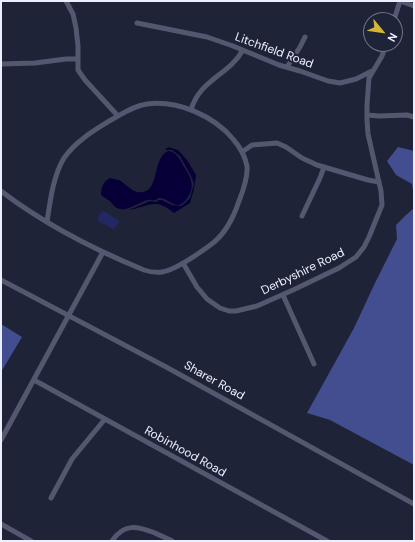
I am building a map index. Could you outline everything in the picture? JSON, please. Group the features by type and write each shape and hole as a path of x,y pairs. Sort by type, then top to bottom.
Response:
{"street":[{"path":"66,1 73,14 78,46 78,70 118,116"},
{"path":"397,12 400,1 414,6"},
{"name":"Litchfield Road","path":"138,23 207,37 279,65 336,83 356,79 373,71"},
{"path":"287,67 305,37"},
{"path":"190,110 194,99 198,94 208,83 234,63 243,50"},
{"path":"373,71 383,52"},
{"path":"1,64 35,63 78,59"},
{"name":"Derbyshire Road","path":"183,263 194,283 203,295 220,308 241,310 257,306 283,295 339,268 351,261 360,252 369,237 382,205 381,192 368,134 367,115 369,78 373,71"},
{"path":"1,191 47,222 119,260 150,272 164,272 183,263 213,243 224,232 230,223 242,194 247,175 247,164 238,145 230,136 218,124 203,115 172,105 146,104 128,110 86,135 73,147 65,157 57,173 47,222"},
{"path":"367,115 407,115 414,117"},
{"path":"242,152 252,145 278,143 302,158 324,168 379,182"},
{"path":"302,216 324,168"},
{"path":"1,440 103,252"},
{"name":"Sharer Road","path":"1,280 168,368 414,504"},
{"path":"283,295 314,364"},
{"name":"Robinhood Road","path":"34,380 327,541"},
{"path":"51,498 72,459 105,419"},
{"path":"1,524 31,541"},
{"path":"112,541 123,530 134,527 149,531 172,541"}],"shaded area":[{"path":"168,147 178,150 187,160 196,175 190,203 174,213 159,204 146,205 129,210 150,201 156,202 159,200 172,205 181,206 190,198 194,184 192,178 180,156 172,150 165,150"},
{"path":"398,147 414,151 414,197 412,184 396,175 387,161"},
{"path":"168,151 173,152 179,158 192,183 189,196 180,205 159,198 156,200 144,201 129,208 121,209 116,207 101,195 103,185 110,178 119,180 135,191 146,191 153,183 160,159 163,154"},
{"path":"414,208 414,465 330,420 307,413 354,328 397,239 396,225"},
{"path":"104,211 118,220 119,222 115,228 113,229 98,221 101,212"},
{"path":"1,324 22,337 1,372"}]}
